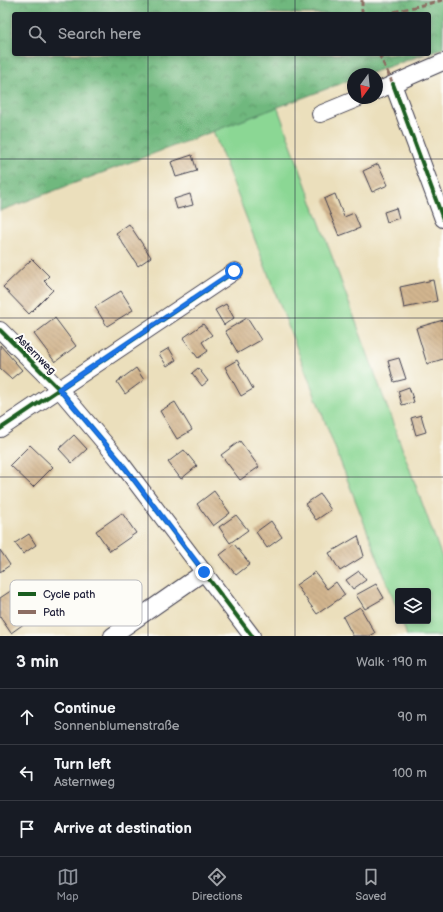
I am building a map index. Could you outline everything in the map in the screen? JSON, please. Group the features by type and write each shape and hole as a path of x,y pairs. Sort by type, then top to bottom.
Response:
{"street":[{"path":"383,88 443,62"},
{"path":"393,84 443,219"},
{"path":"320,114 347,103"},
{"path":"0,429 234,271"},
{"name":"Asternweg","path":"0,330 59,389 119,460 252,636"},
{"path":"142,615 204,572"},
{"path":"112,636 126,626"}],"green space":[{"path":"0,0 443,0 443,48 431,52 431,12 12,12 12,56 419,56 383,69 347,68 347,81 0,211"},
{"path":"277,106 443,560 443,636 407,636 403,624 431,624 431,588 395,588 395,603 213,131"}],"building":[{"path":"192,155 197,171 176,177 171,162"},
{"path":"378,164 388,185 372,192 363,171"},
{"path":"190,194 193,205 177,209 174,199"},
{"path":"335,194 344,217 354,213 360,228 339,236 324,199"},
{"path":"396,208 399,218 387,222 384,212"},
{"path":"129,224 151,257 138,266 116,233"},
{"path":"32,259 49,276 44,281 53,290 29,314 3,287"},
{"path":"433,280 437,301 404,308 400,287"},
{"path":"121,291 133,310 107,326 95,307"},
{"path":"226,304 234,318 224,325 215,310"},
{"path":"55,318 76,346 55,362 34,334"},
{"path":"247,318 261,340 238,353 225,331"},
{"path":"443,320 443,359 427,364 416,328"},
{"path":"203,324 212,335 202,342 208,351 198,358 183,338"},
{"path":"0,345 22,370 11,379 0,369"},
{"path":"169,348 176,360 167,366 159,354"},
{"path":"399,358 406,379 394,382 388,361"},
{"path":"237,360 253,389 241,396 225,367"},
{"path":"136,368 144,380 125,394 117,382"},
{"path":"198,368 208,381 202,386 192,373"},
{"path":"409,387 414,402 402,405 398,391"},
{"path":"175,402 192,430 177,439 160,411"},
{"path":"421,415 426,432 416,435 411,418"},
{"path":"74,435 87,449 72,463 59,449"},
{"path":"240,441 259,467 240,480 221,455"},
{"path":"30,445 53,467 33,487 10,465"},
{"path":"184,450 197,466 181,479 168,462"},
{"path":"214,491 230,513 213,526 197,504"},
{"path":"320,494 331,510 316,520 305,504"},
{"path":"122,513 136,533 110,551 96,531"},
{"path":"236,515 248,530 230,543 219,527"},
{"path":"271,521 282,537 267,548 256,532"},
{"path":"29,534 36,545 23,554 15,543"},
{"path":"358,536 364,556 340,571 329,553"},
{"path":"234,544 250,564 236,575 220,555"},
{"path":"0,550 10,565 0,572"},
{"path":"359,571 366,580 353,589 346,580"},
{"path":"315,572 327,589 336,582 345,595 317,614 296,585"},
{"path":"376,584 384,598 365,609 356,595"},
{"path":"10,591 10,626 21,626 11,633 0,617 0,598"},
{"path":"360,607 375,633 370,636 353,636 343,617"}],"marked path":[{"path":"362,0 362,12"},
{"path":"393,12 443,0"},
{"path":"380,56 393,84"}],"cycle path":[{"path":"393,84 443,219"},
{"path":"0,429 235,271"},
{"path":"0,330 59,389 119,460 252,636"}],"route":[{"path":"204,572 119,460 59,389 234,271"}]}
